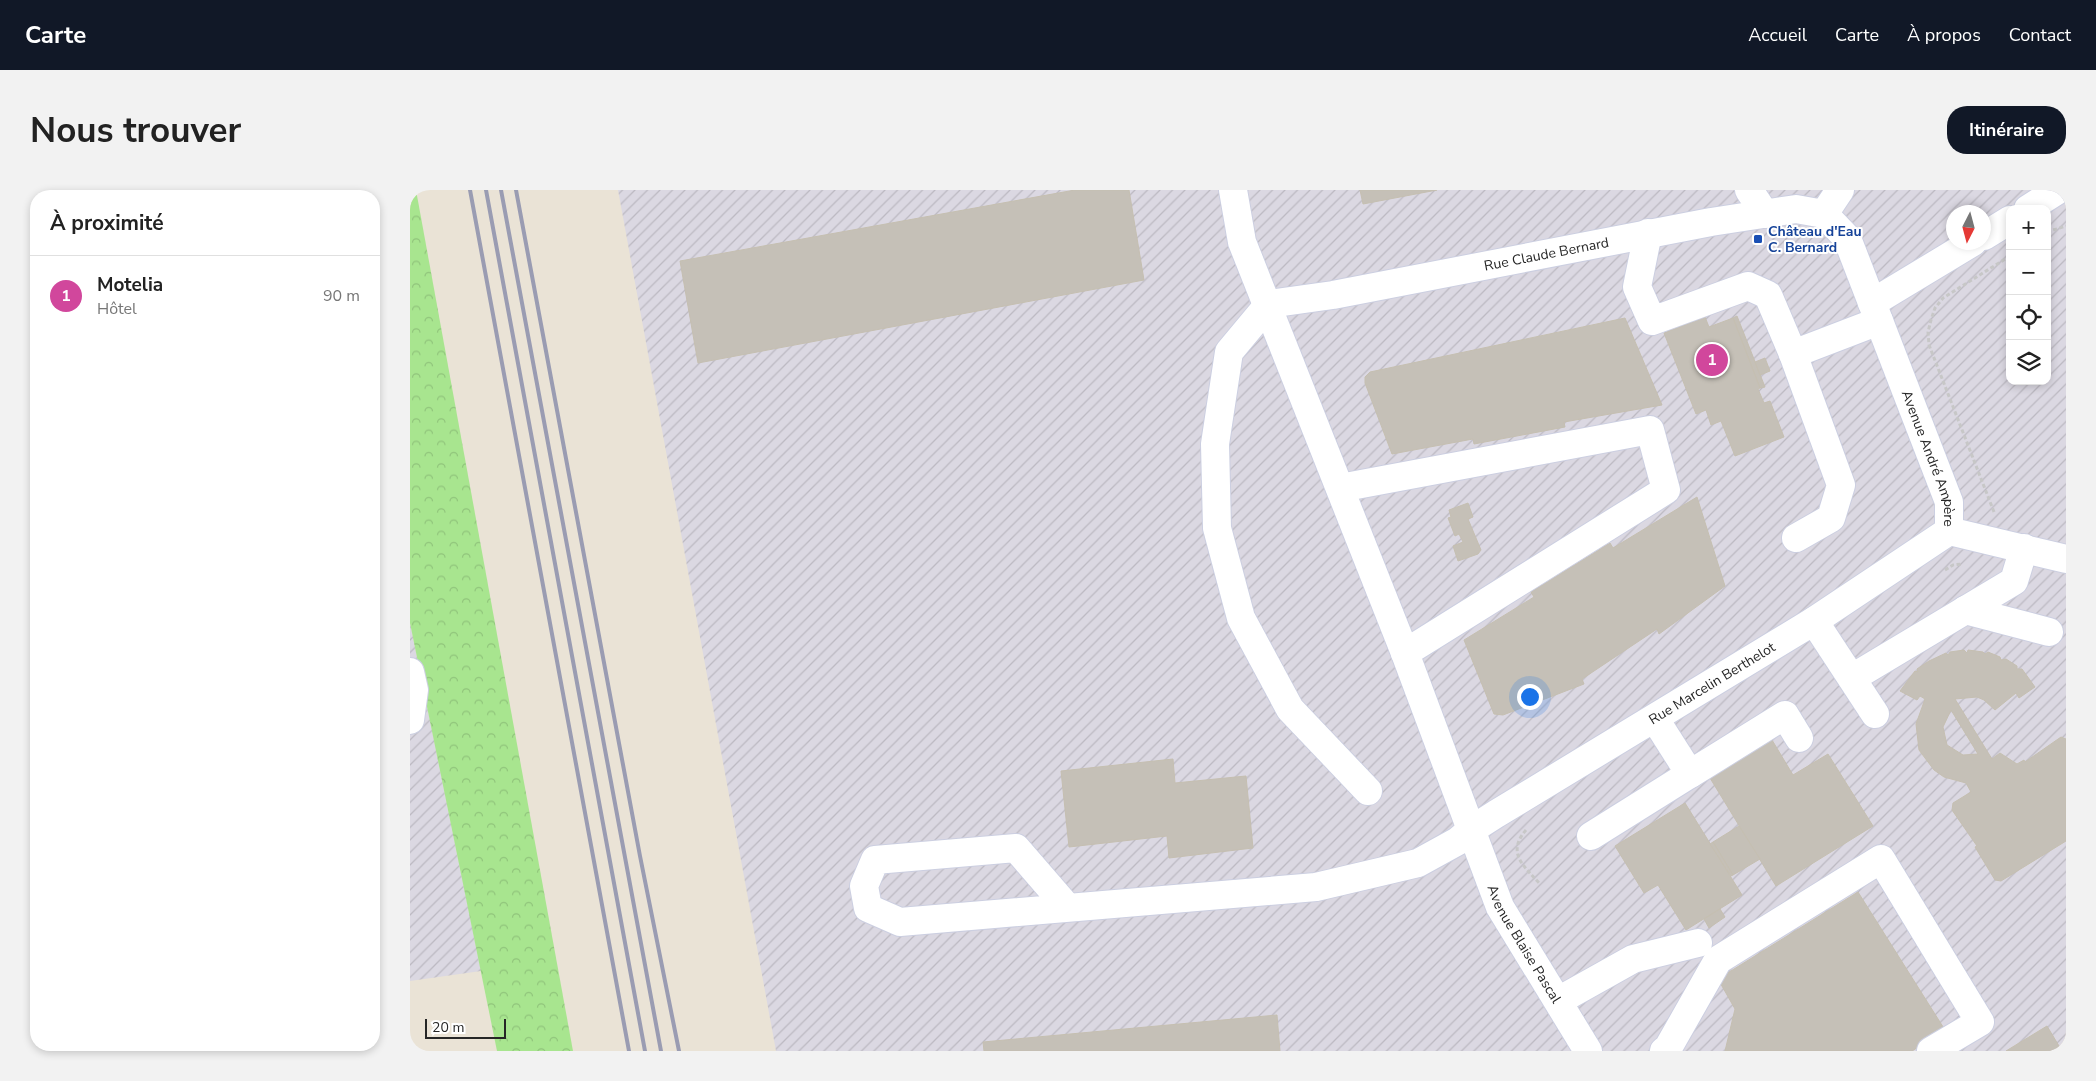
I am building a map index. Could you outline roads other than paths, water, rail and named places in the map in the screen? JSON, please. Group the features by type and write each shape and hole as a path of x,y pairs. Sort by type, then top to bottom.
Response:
{"street":[{"name":"Avenue Blaise Pascal","path":"1233,190 1242,242 1269,304 1405,653 1500,907 1588,1051"},
{"path":"1749,190 1765,214"},
{"path":"1824,214 1840,190"},
{"path":"2034,205 2058,190"},
{"name":"Rue Claude Bernard","path":"1269,304 1333,295 1648,233 1765,214 1796,210 1824,214"},
{"name":"Avenue André Ampère","path":"1824,214 1847,238 1949,502 1949,530 2066,559"},
{"path":"1991,232 2006,222"},
{"path":"1648,233 1637,287 1652,322 1748,286 1768,295 1793,354 1841,485 1831,518 1796,538"},
{"path":"1793,354 1876,312 1963,250"},
{"path":"1269,304 1229,352 1215,444 1217,528 1241,618 1290,709 1368,791"},
{"path":"1340,488 1650,430 1666,490 1405,653"},
{"name":"Rue Marcelin Berthelot","path":"1068,907 1016,848 876,860 864,886 868,908 900,922 1316,887 1418,863 1458,841 1470,830 1655,719 1814,620 1949,530"},
{"path":"1852,678 2014,581 2024,548"},
{"path":"1965,610 2049,632"},
{"path":"1814,620 1875,714"},
{"path":"410,672 414,690 410,720"},
{"path":"1592,836 1785,715 1798,738"},
{"path":"1655,719 1690,774"},
{"path":"1664,1051 1668,1048 1718,960 1881,859 1980,1022 1931,1051"},
{"path":"1558,1001 1634,959 1698,944"}],"railway":[{"path":"470,190 629,1051"},
{"path":"486,190 645,1051"},
{"path":"501,190 661,1051"},
{"path":"516,190 640,856 679,1051"}],"place":[{"name":"Château d'Eau C. Bernard","path":"1758,239"},
{"name":"Motelia","path":"1712,360"}]}
